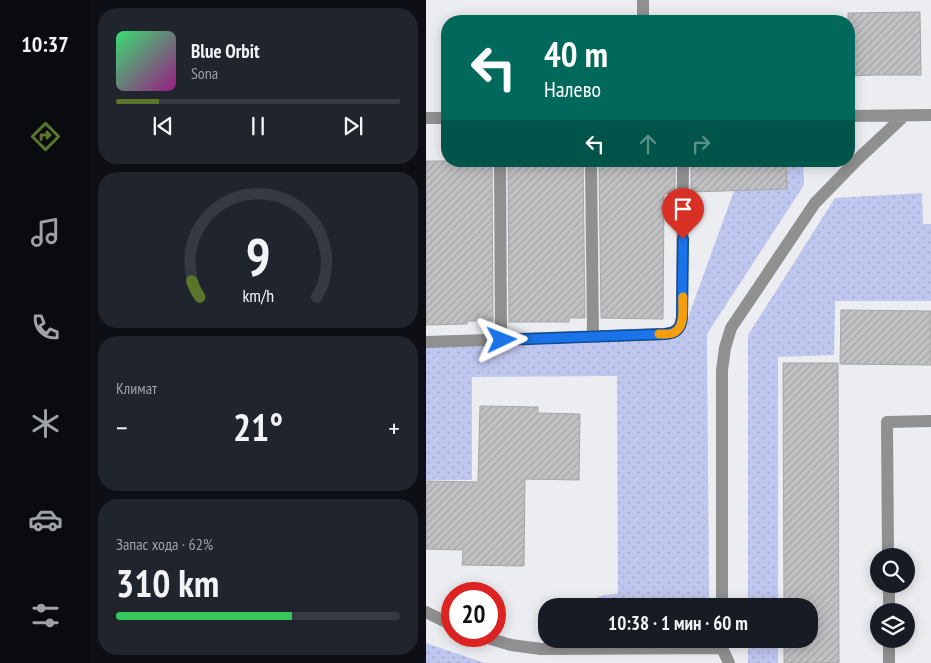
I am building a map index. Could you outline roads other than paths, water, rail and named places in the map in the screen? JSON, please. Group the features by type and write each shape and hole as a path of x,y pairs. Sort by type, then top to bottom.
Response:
{"street":[{"path":"643,0 643,15"},
{"path":"855,116 931,115"},
{"path":"855,161 904,116"},
{"path":"426,118 441,118"},
{"path":"500,167 502,340"},
{"path":"592,167 593,336"},
{"path":"426,342 671,334 676,332 680,327 682,317 683,167"},
{"path":"722,598 722,370 725,348 731,328 815,203 849,167"},
{"path":"888,548 887,422 931,421"},
{"path":"426,612 441,619"},
{"path":"506,644 538,648"},
{"path":"724,648 729,663"},
{"path":"889,648 889,663"}]}
